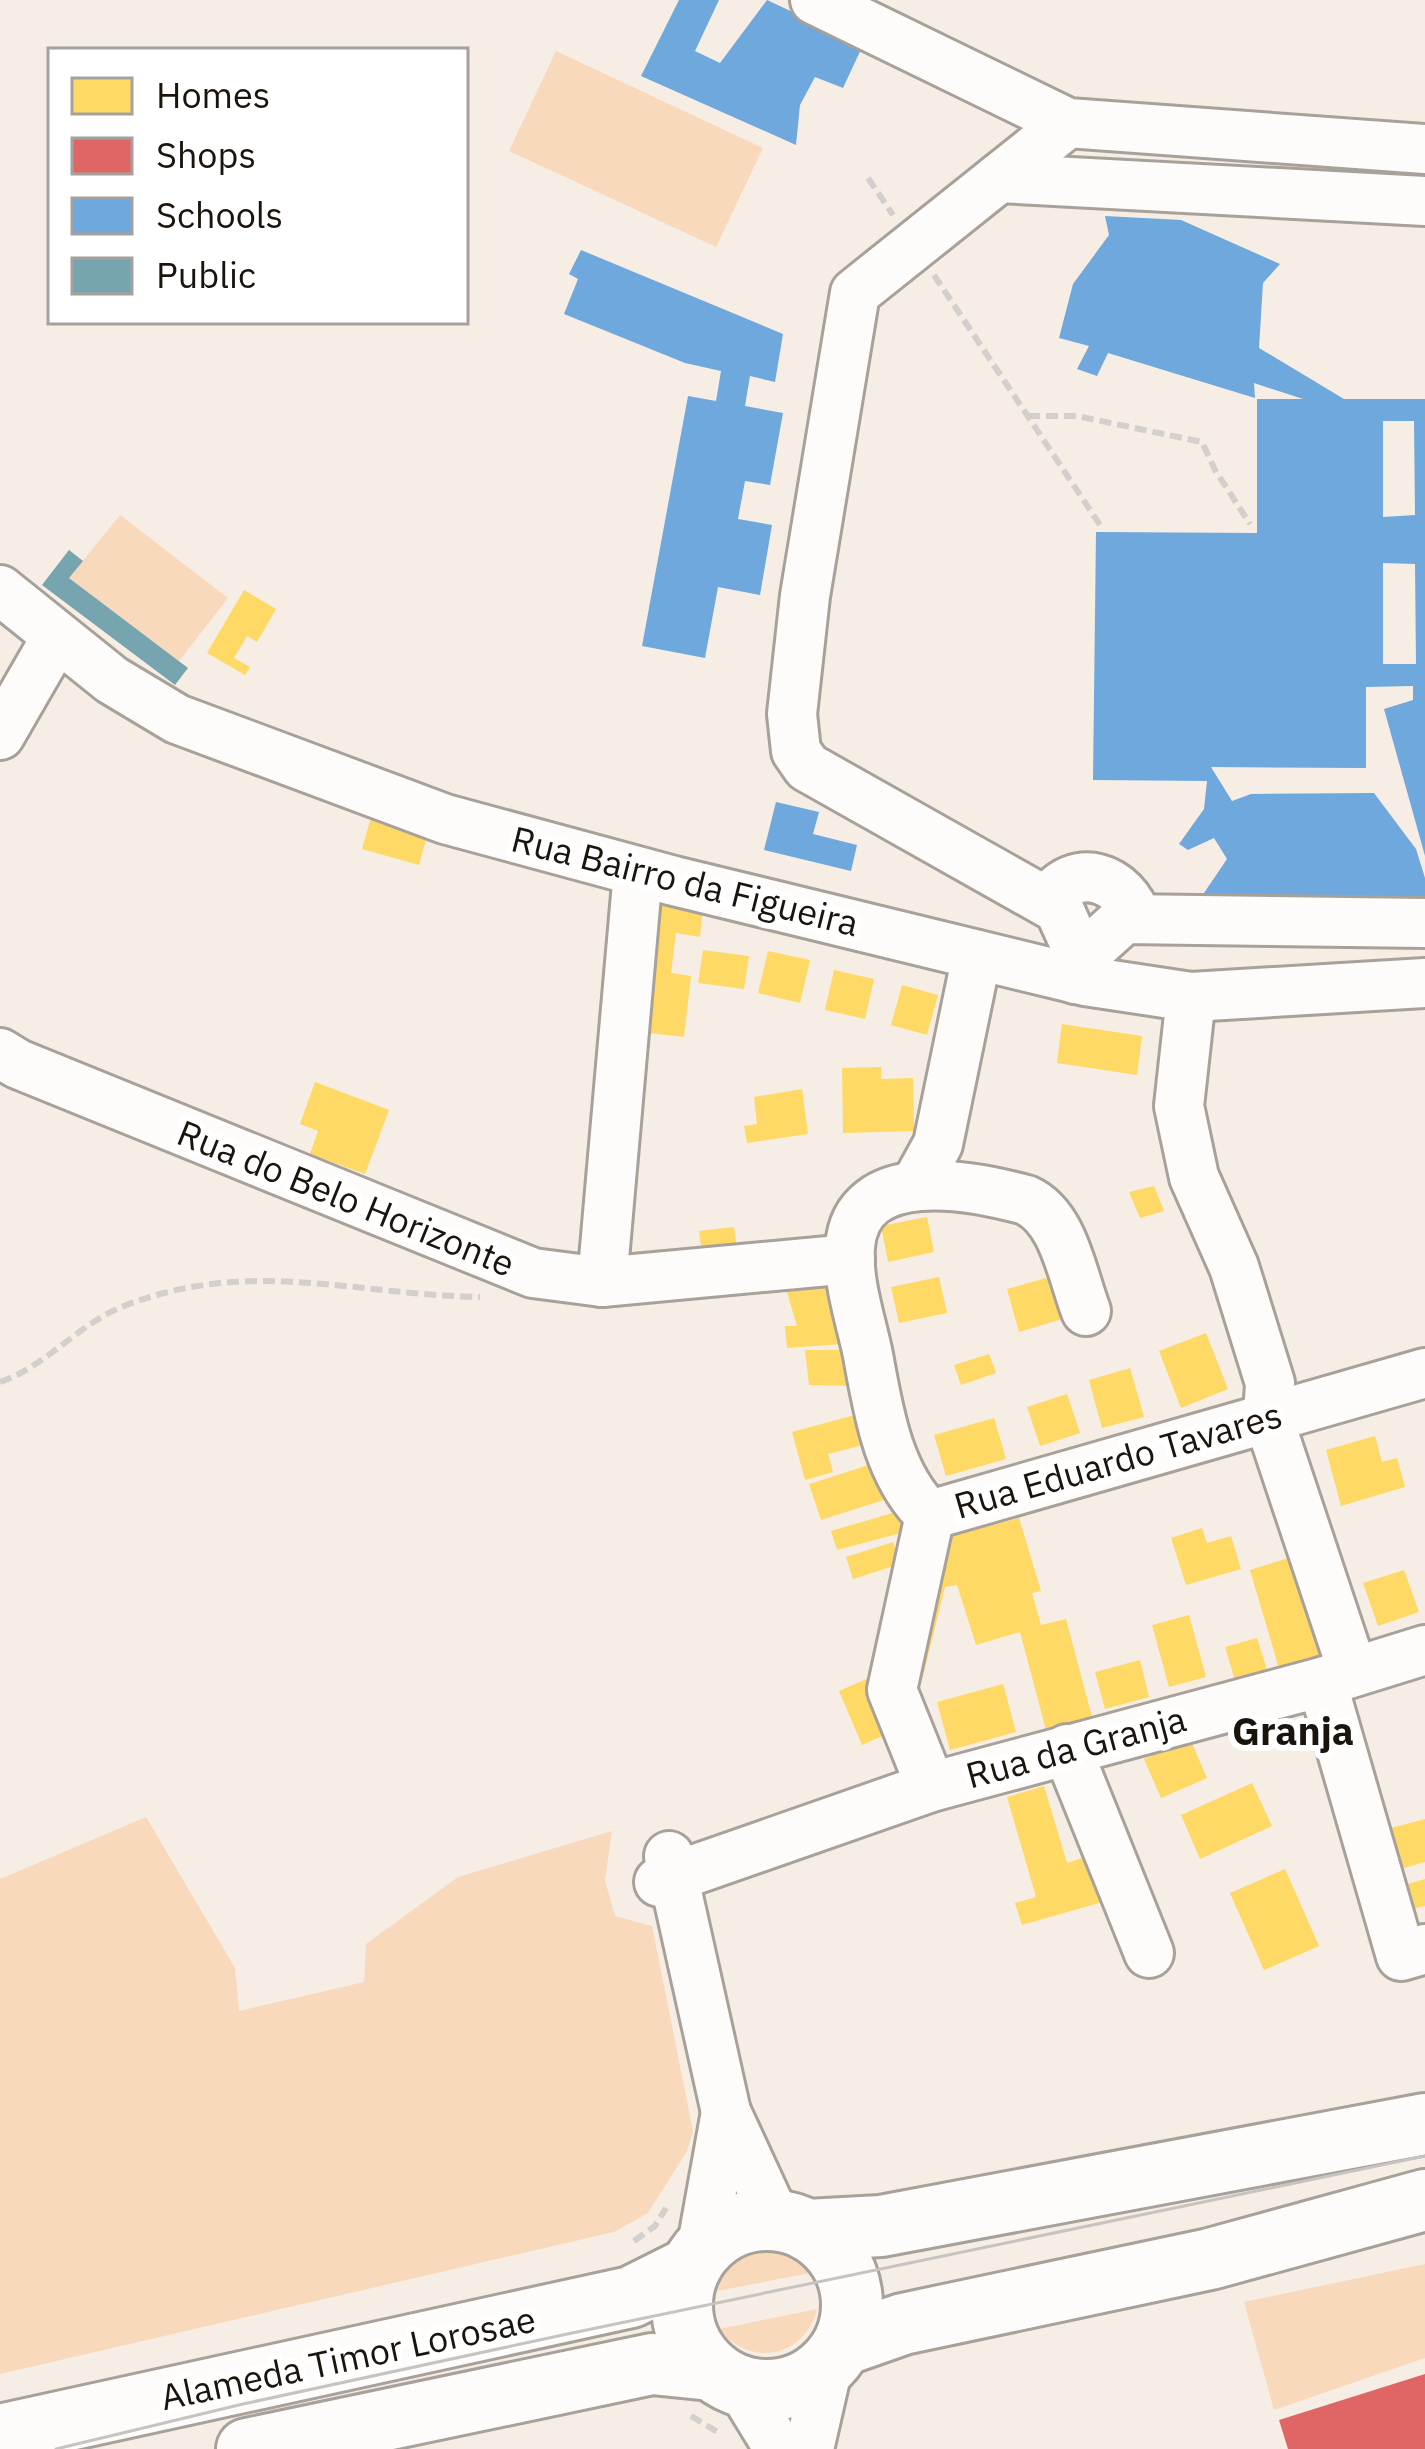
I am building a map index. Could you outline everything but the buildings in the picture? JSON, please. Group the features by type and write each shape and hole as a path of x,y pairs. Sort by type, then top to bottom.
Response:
{"main road":[{"path":"1425,2124 881,2225 735,2228 696,2259 683,2288 685,2327 694,2351 726,2378 764,2391 787,2389 809,2380 836,2356 903,2324 1210,2259 1425,2200"},
{"path":"791,2225 838,2257 847,2275 853,2310 836,2356"},
{"name":"Alameda Timor Lorosae","path":"0,2435 631,2297 696,2259"},
{"name":"Alameda Timor Lorosae","path":"247,2449 652,2363 726,2378"}],"street":[{"path":"815,0 1068,123 1425,149"},
{"path":"1068,123 855,293 805,596 792,714 796,751 806,767 1059,908 1078,968 1124,919 1425,923"},
{"path":"999,178 1425,201"},
{"name":"Rua Bairro da Figueira","path":"0,590 112,680 177,719 445,819 977,955 1078,968 1191,997 1425,983"},
{"path":"0,736 56,638"},
{"path":"602,1282 638,872"},
{"path":"1048,901 1065,884 1092,877 1122,890 1137,919"},
{"path":"916,1184 938,1144 977,955"},
{"path":"1191,997 1179,1106 1194,1177 1234,1267 1270,1383 1268,1417 1413,1953"},
{"name":"Rua do Belo Horizonte","path":"0,1053 522,1270 602,1282 850,1259"},
{"path":"850,1259 851,1234 864,1209 892,1190 916,1184 1010,1195 1039,1205 1053,1222 1086,1311"},
{"name":"Rua Eduardo Tavares","path":"850,1259 878,1402 901,1479 930,1515 1425,1373"},
{"name":"Rua da Granja","path":"930,1515 892,1690 931,1787 1425,1650"},
{"path":"1067,1749 1149,1953"},
{"path":"791,2225 726,2112 667,1872 931,1787"},
{"path":"696,2259 726,2112"},
{"path":"809,2449 836,2356"},
{"path":"726,2378 779,2449"}],"path":[{"path":"868,178 1102,528"},
{"path":"1028,416 1078,416 1202,442 1250,524"},
{"path":"0,1382 42,1363 83,1328 123,1306 227,1281 276,1279 492,1296"},
{"path":"629,2245 655,2225 674,2194"}],"shaded area":[{"path":"556,51 763,148 716,247 509,151"},
{"path":"120,515 228,598 179,661 69,578"},
{"path":"146,1817 235,1968 239,2011 364,1982 366,1944 458,1877 612,1831 605,1880 615,1916 652,1926 693,2131 687,2151 648,2213 614,2232 0,2374 0,1879"},
{"path":"758,2248 788,2253 810,2273 712,2292 728,2264"},
{"path":"1425,2264 1425,2358 1274,2410 1244,2302"},
{"path":"817,2309 801,2338 775,2352 745,2349 719,2329"}],"tram line":[{"path":"56,2449 572,2333 1425,2156"}],"district":[{"name":"Granja","path":"1293,1731"}]}
